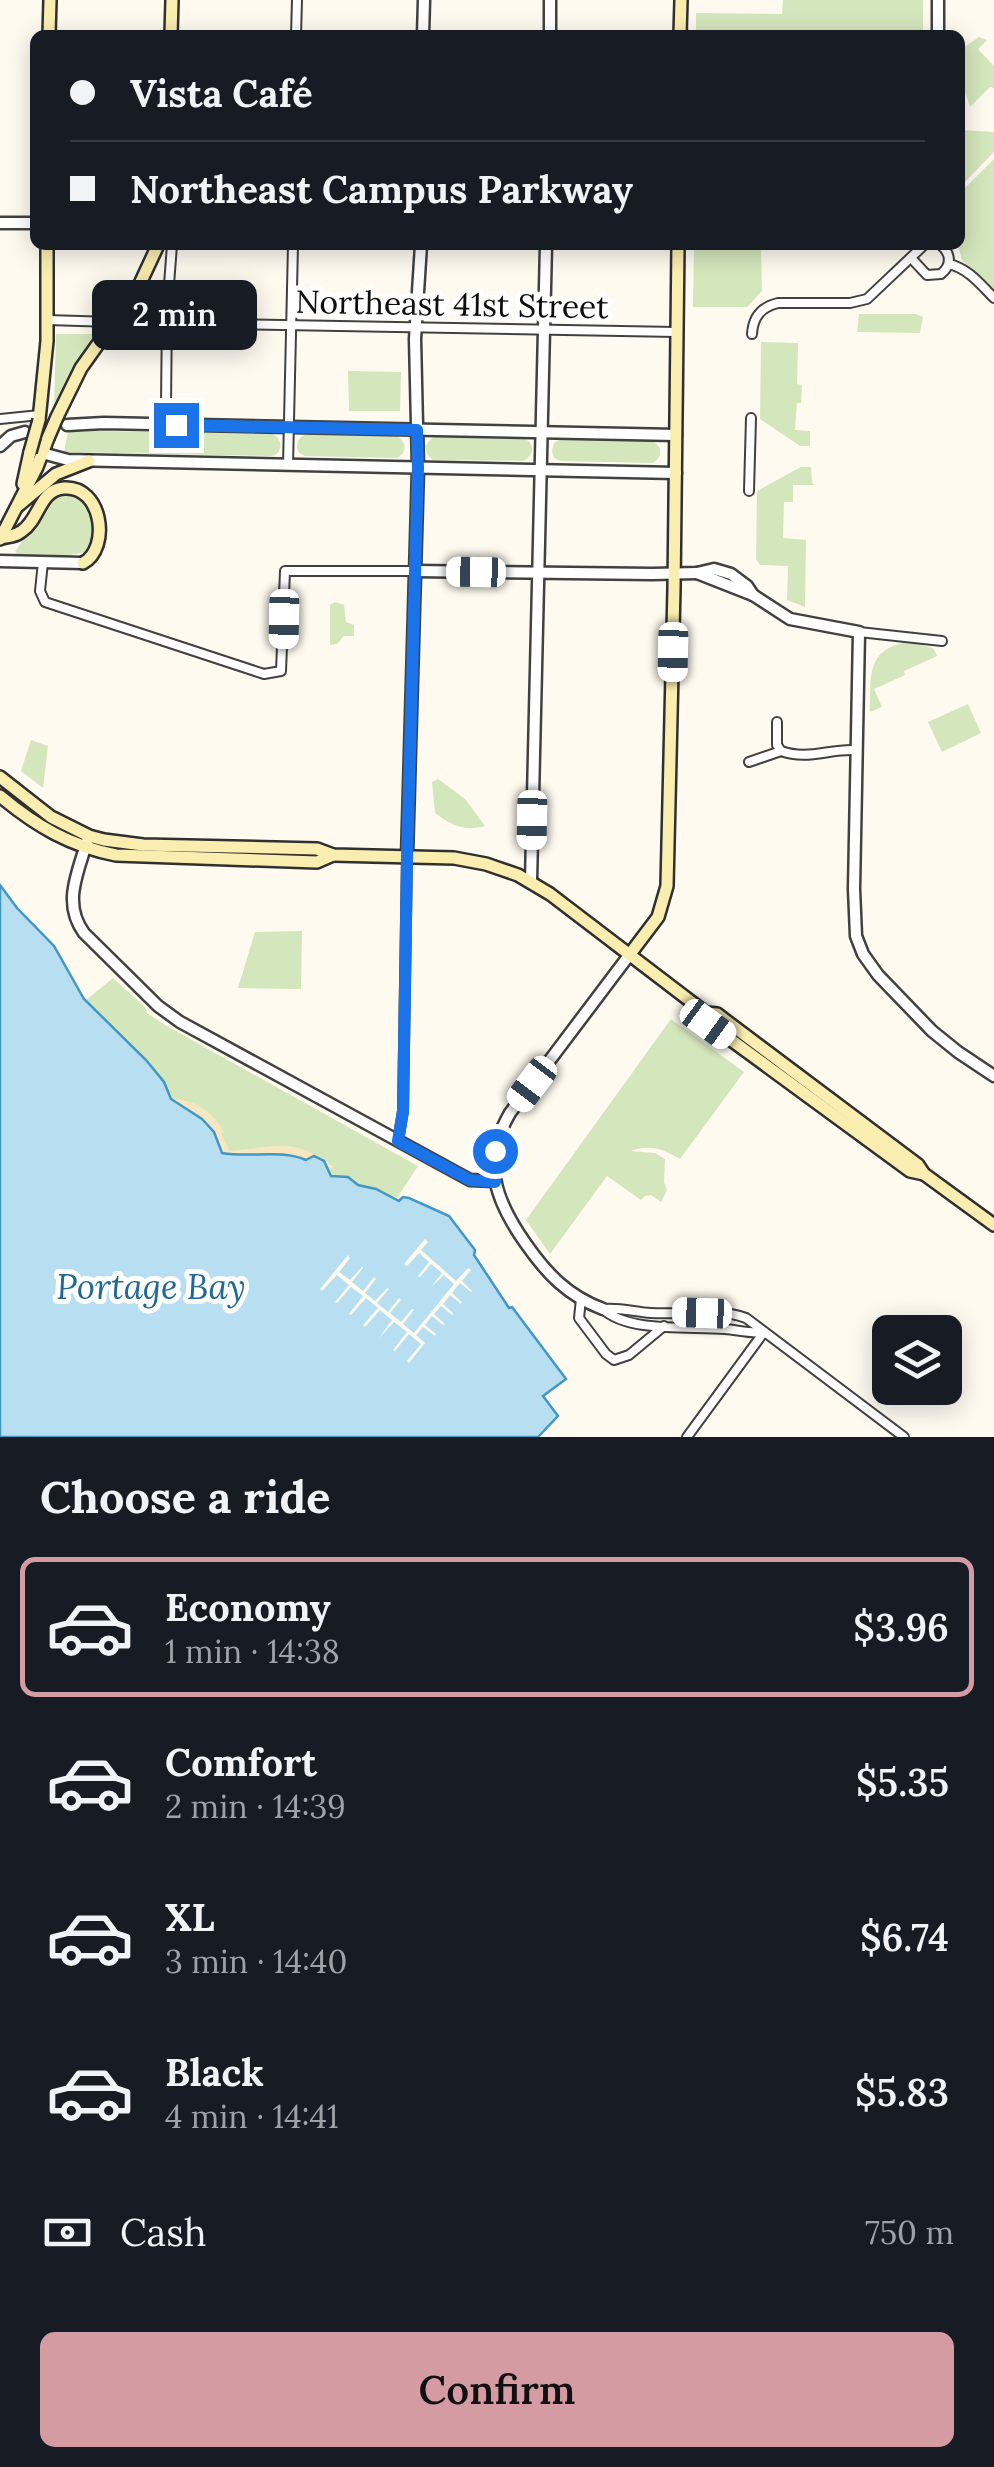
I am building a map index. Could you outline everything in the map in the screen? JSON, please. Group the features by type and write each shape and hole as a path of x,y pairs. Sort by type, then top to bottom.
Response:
{"main road":[{"path":"50,0 50,30"},
{"path":"171,30 172,0"},
{"path":"680,30 681,0"},
{"path":"0,539 36,452 47,320 47,250"},
{"path":"36,452 62,421 88,356 144,276 156,250"},
{"path":"630,954 658,916 667,886 678,250"},
{"path":"18,502 56,474 89,461"},
{"path":"0,539 26,528 51,493 64,488 76,490 92,500 98,518 97,548 82,563"},
{"path":"0,777 87,842"},
{"path":"0,796 44,830 87,842 317,848 333,856 476,862 532,881 706,1013 708,1024 910,1171 924,1174 994,1225"}],"street":[{"path":"296,30 297,0"},
{"path":"423,30 424,0"},
{"path":"550,0 550,30"},
{"path":"938,0 938,30"},
{"path":"0,222 30,223"},
{"path":"166,404 172,250"},
{"path":"288,465 293,250"},
{"path":"398,1141 403,1111 418,468 416,327 421,250"},
{"path":"532,881 546,250"},
{"path":"752,334 756,316 769,305 867,299 919,250"},
{"path":"911,258 922,272 932,276 945,272 949,264 945,250"},
{"path":"949,264 970,273 994,298"},
{"path":"47,320 114,322"},
{"name":"Northeast 41st Street","path":"167,324 677,332"},
{"path":"0,419 39,418"},
{"path":"749,491 751,418"},
{"path":"62,421 676,435"},
{"path":"4,441 24,432"},
{"path":"36,452 62,460 89,461 676,473"},
{"path":"0,561 82,563"},
{"path":"43,562 40,591 45,602 264,674 282,671 285,571 697,573 753,595 790,618 859,632 942,641"},
{"path":"859,632 856,936 878,975 932,1031 994,1076"},
{"path":"777,722 781,750"},
{"path":"749,762 781,750 803,756 851,750"},
{"path":"87,842 72,894 76,921 158,1006 180,1022 470,1180 495,1182"},
{"path":"630,954 510,1113 497,1141 494,1163 504,1212 540,1263 562,1286 612,1317 643,1324 764,1332"},
{"path":"580,1299 579,1318 614,1360 630,1355 664,1326"},
{"path":"603,1309 734,1314 752,1321 904,1437"},
{"path":"686,1437 764,1332"}],"green space":[{"path":"783,0 923,0 923,30 696,30 696,13 782,14"},
{"path":"979,37 987,40 978,49 994,66 994,88 990,87 970,107 965,91 965,47"},
{"path":"965,130 994,132 994,152 965,182"},
{"path":"994,159 994,293 962,260 959,250 965,250 965,188"},
{"path":"694,250 761,250 762,291 747,307 693,307"},
{"path":"859,314 923,317 920,333 857,332"},
{"path":"56,334 98,334 54,411"},
{"path":"761,342 798,343 797,384 802,385 795,430 810,431 810,446 800,446 760,419"},
{"path":"348,371 401,372 400,411 349,411"},
{"path":"68,432 273,434 281,445 273,456 64,452"},
{"path":"305,435 397,436 404,447 397,458 305,456 299,453 297,445"},
{"path":"433,437 524,438 532,450 523,461 433,460 425,446"},
{"path":"561,439 652,441 660,452 652,463 561,461 554,458 552,451 554,443"},
{"path":"801,467 811,467 814,485 793,485 793,502 784,502 783,538 806,540 805,607 787,600 788,566 760,565 756,559 757,491"},
{"path":"64,493 82,497 92,512 93,548 76,554 21,557 15,552 49,501"},
{"path":"330,605 344,605 346,622 354,625 354,636 344,636 330,645"},
{"path":"903,643 933,648 937,656 874,689 882,707 870,712 876,660 891,647"},
{"path":"968,704 981,733 942,752 928,722"},
{"path":"31,740 48,746 43,788 21,771"},
{"path":"438,779 465,799 485,826 458,826 435,813 432,782"},
{"path":"302,931 301,989 238,988 255,932"},
{"path":"113,978 147,1013 165,1025 418,1166 397,1198 387,1198 353,1180 331,1176 328,1167 222,1153 202,1119 171,1099 164,1081 146,1060 86,1000"},
{"path":"671,1019 744,1072 680,1159 656,1149 631,1151 655,1153 665,1159 667,1190 661,1202 651,1195 641,1200 607,1176 550,1254 526,1220"}],"sand":[{"path":"171,1099 187,1101 209,1113 224,1132 221,1134 230,1151 295,1147 334,1167 330,1171 315,1164 256,1161 222,1153 214,1132 202,1119"}],"water":[{"name":"Portage Bay","path":"0,885 54,946 84,999 146,1060 164,1082 171,1099 202,1119 214,1132 222,1153 285,1155 306,1160 314,1156 324,1161 331,1176 348,1177 399,1201 409,1198 449,1216 475,1250 474,1255 509,1308 566,1379 543,1396 558,1416 538,1437 0,1437"}],"pier":[{"path":"425,1239 428,1242 421,1250 456,1281 468,1268 471,1270 462,1281 472,1291 460,1283 452,1293 461,1304 450,1295 443,1304 452,1315 441,1306 434,1314 443,1325 432,1316 425,1325 436,1334 423,1327 416,1335 425,1343 409,1363 421,1344 409,1334 393,1350 407,1332 394,1322 379,1338 392,1320 380,1310 365,1327 378,1308 366,1298 349,1314 363,1296 351,1287 335,1302 349,1285 337,1275 320,1289 348,1255 350,1258 339,1272 350,1280 362,1267 352,1282 363,1291 374,1277 365,1293 375,1301 389,1289 377,1303 388,1312 399,1298 390,1313 401,1322 414,1310 403,1324 414,1333 454,1284 444,1275 431,1287 442,1273 431,1264 418,1276 429,1262 419,1253 407,1266 404,1264"}],"route":[{"path":"176,425 417,430 403,1111 398,1141 475,1182 495,1182 495,1151"}]}
